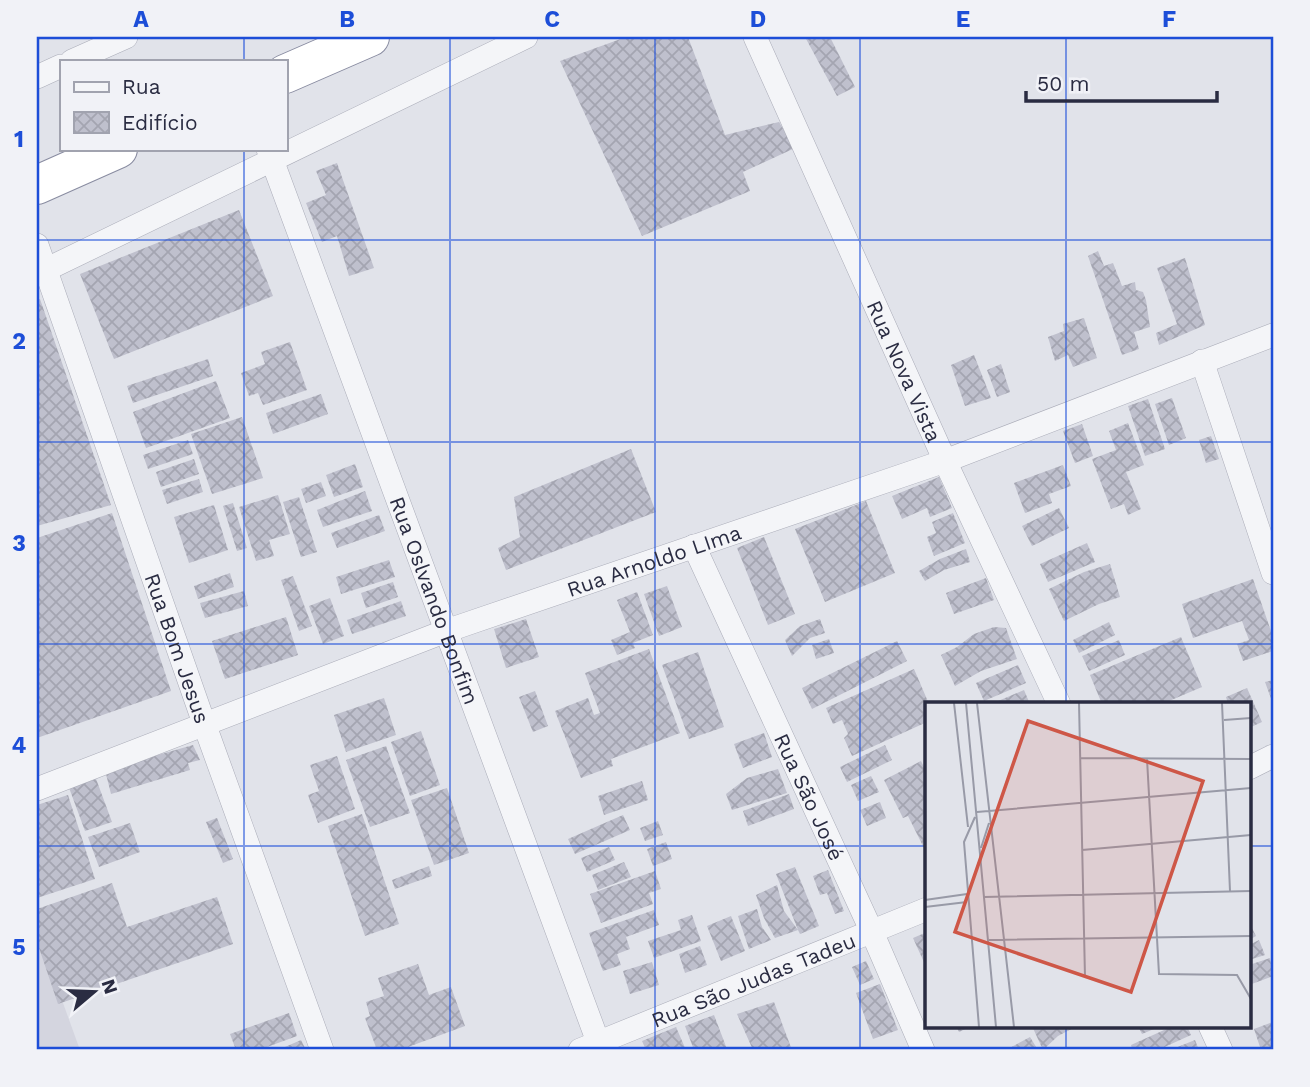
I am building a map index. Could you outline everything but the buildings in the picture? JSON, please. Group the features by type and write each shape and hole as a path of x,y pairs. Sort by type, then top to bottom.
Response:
{"highway":[{"path":"287,73 370,37"},
{"path":"37,185 116,150"}],"street":[{"path":"74,60 126,37"},
{"path":"287,146 526,37"},
{"name":"Rua Nova Vista","path":"755,37 1058,702"},
{"path":"37,77 60,66"},
{"path":"41,272 270,154"},
{"name":"Rua Oslvando Bonfim","path":"270,154 446,631 593,1048"},
{"name":"Rua Bom Jesus","path":"37,245 41,272 322,1050"},
{"name":"Rua Arnoldo LIma","path":"37,789 446,631 946,461 1273,335"},
{"path":"1202,361 1273,573"},
{"name":"Rua São José","path":"694,546 872,932 923,1050"},
{"path":"1250,768 1273,756"},
{"name":"Rua São Judas Tadeu","path":"593,1048 925,910"},
{"path":"1211,1028 1221,1050"}],"shaded area":[{"path":"37,931 80,1050 37,1050"}]}
